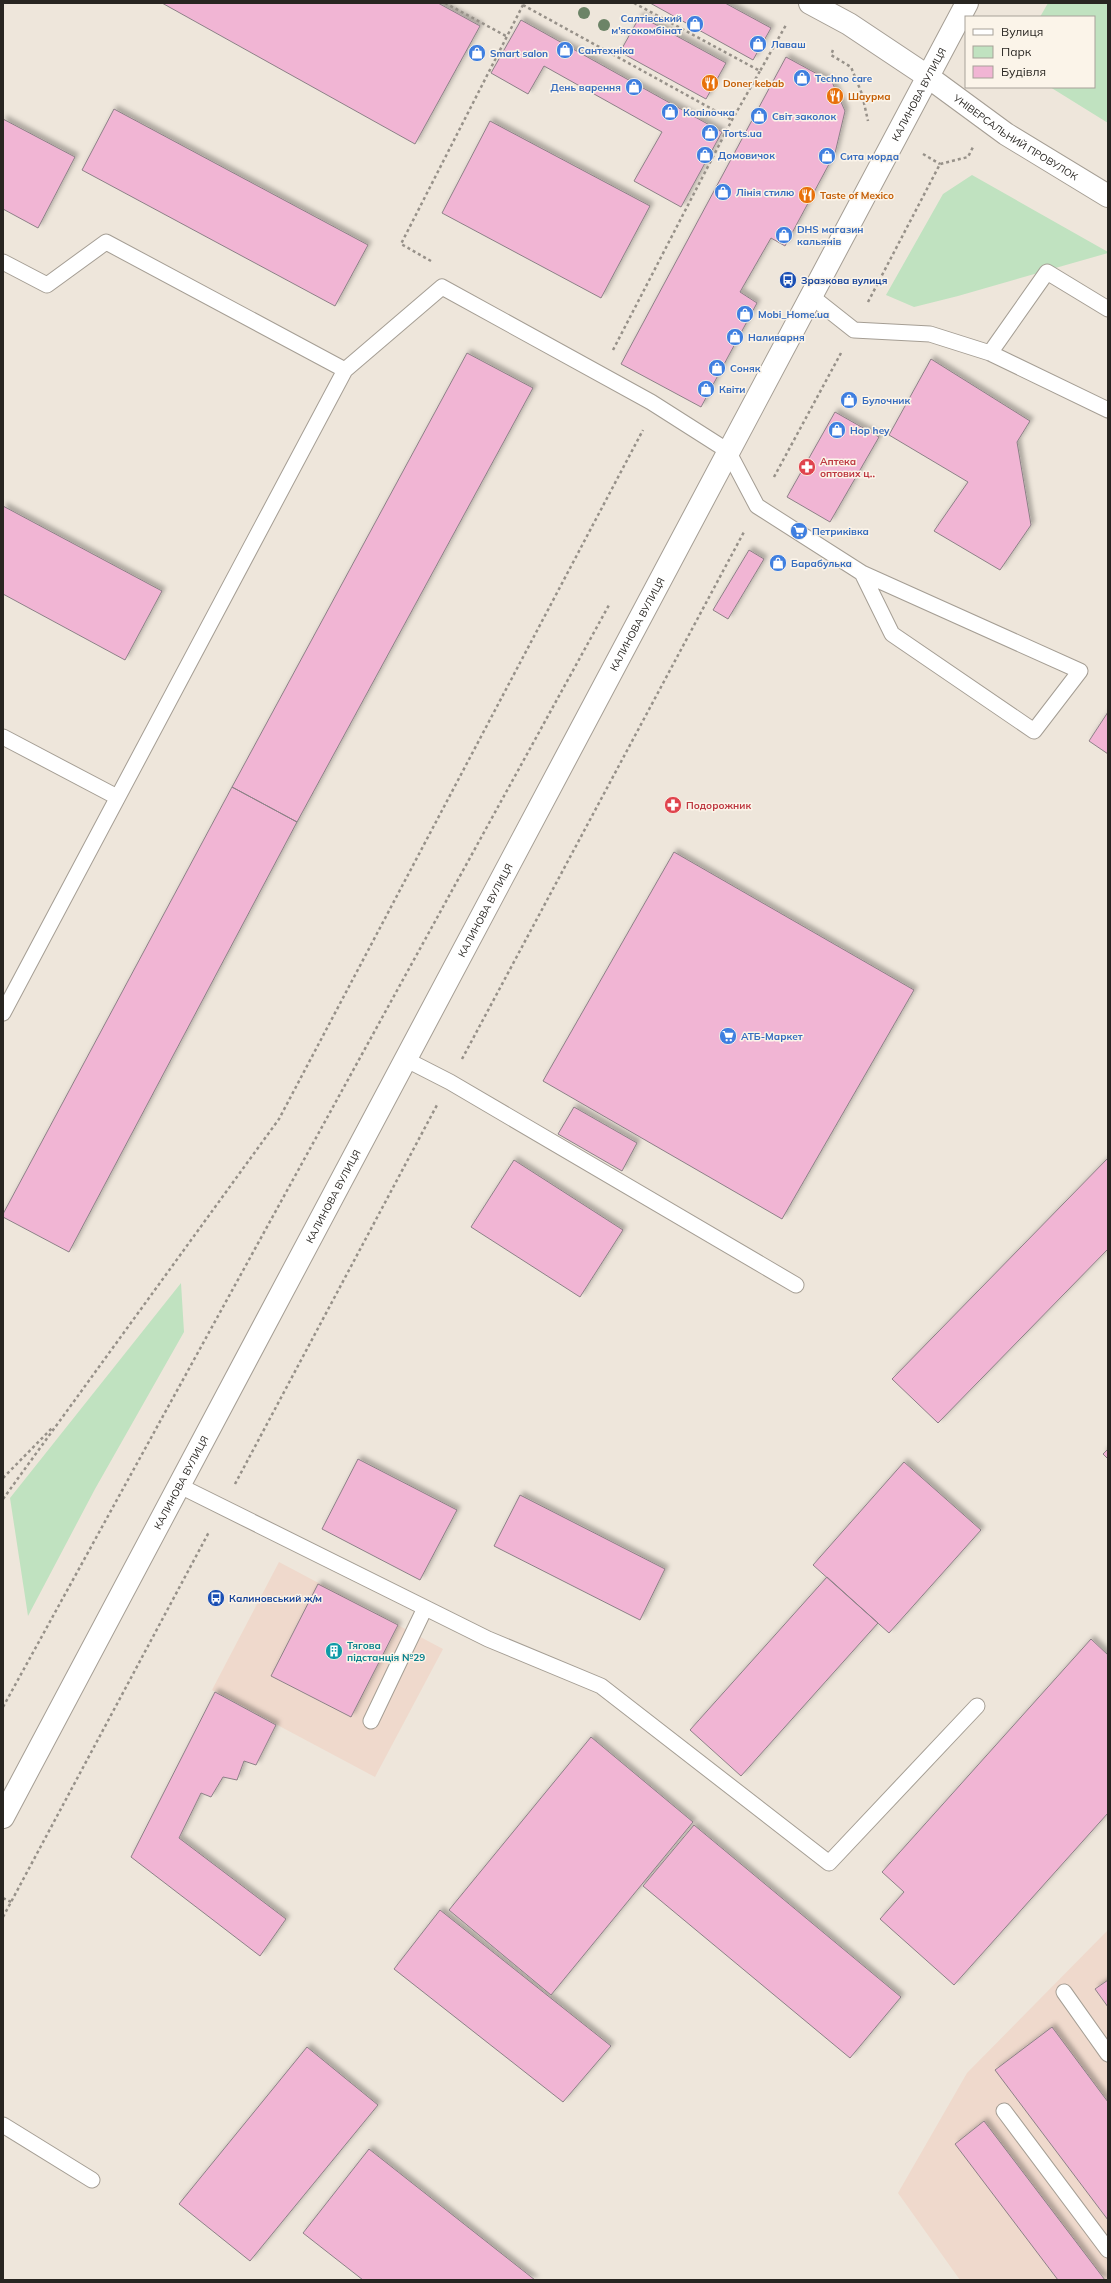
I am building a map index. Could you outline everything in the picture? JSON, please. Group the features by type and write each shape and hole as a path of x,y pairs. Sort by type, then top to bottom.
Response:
{"main road":[{"path":"810,3 849,24 927,76"},
{"name":"КАЛИНОВА ВУЛИЦЯ","path":"3,1816 967,3"},
{"name":"УНІВЕРСАЛЬНИЙ ПРОВУЛОК","path":"927,76 1006,134 1108,196"}],"lane":[{"path":"3,262 47,285 106,242 345,370"},
{"path":"990,353 1047,272 1108,309"},
{"path":"3,1013 345,370 442,287 650,402 728,451 757,506 862,573 1080,671 1034,731 892,634 862,573"},
{"path":"811,296 854,330 930,334 990,353 1108,410"},
{"path":"3,737 117,798"},
{"path":"405,1059 450,1082 796,1285"},
{"path":"178,1485 488,1640 601,1686 829,1863 977,1706"},
{"path":"371,1721 425,1608"},
{"path":"1064,1992 1108,2054"},
{"path":"1004,2111 1108,2250"},
{"path":"3,2125 92,2180"}],"path":[{"path":"445,3 506,36"},
{"path":"634,3 760,71"},
{"path":"435,264 401,244 523,4 732,120"},
{"path":"849,24 831,54 851,67 862,94 868,123 940,164 968,157 986,118"},
{"path":"601,375 732,120 786,25"},
{"path":"3,1918 757,506 854,330 940,164"},
{"path":"3,1499 279,1119 643,430 650,402"},
{"path":"3,1707 611,602"},
{"path":"3,1478 59,1421"},
{"path":"3,1898 11,1902"}],"shaded area":[{"path":"279,1562 443,1649 375,1777 212,1690"},
{"path":"1108,1930 1108,2280 960,2280 898,2193 967,2073"}],"green space":[{"path":"1048,3 1108,3 1108,123 1052,88 1095,88 1095,16 1041,16"},
{"path":"972,175 1108,253 958,296 914,307 886,295 943,194"},
{"path":"181,1283 184,1332 95,1489 28,1616 10,1498"}],"building":[{"path":"162,3 438,3 480,26 415,144"},
{"path":"650,3 725,3 771,28 753,60"},
{"path":"640,16 726,63 706,99 620,52"},
{"path":"521,20 722,132 681,207 634,181 662,132 544,66 528,94 491,73"},
{"path":"786,57 832,82 845,111 835,153 785,246 771,238 740,292 757,303 701,407 621,364"},
{"path":"114,109 368,245 335,306 82,170"},
{"path":"3,119 75,157 38,228 3,209"},
{"path":"490,121 650,206 601,298 442,213"},
{"path":"467,353 533,388 297,822 232,787"},
{"path":"931,359 1030,421 1017,442 1031,525 1000,570 934,531 968,482 889,435"},
{"path":"835,412 879,437 830,522 787,497"},
{"path":"3,506 162,591 125,660 3,594"},
{"path":"749,550 764,559 728,619 713,610"},
{"path":"1108,712 1108,754 1089,741"},
{"path":"232,787 297,822 69,1252 3,1217 3,1214"},
{"name":"АТБ-Маркет","path":"674,852 914,990 782,1219 543,1081"},
{"path":"574,1107 637,1143 622,1171 558,1134"},
{"path":"1108,1158 1108,1249 938,1423 892,1379"},
{"path":"514,1160 623,1230 580,1297 471,1227"},
{"path":"1108,1449 1108,1459 1103,1454"},
{"path":"358,1459 457,1510 420,1580 322,1529"},
{"path":"904,1462 981,1530 889,1633 813,1565"},
{"path":"520,1495 665,1569 640,1620 494,1546"},
{"path":"827,1577 878,1623 741,1776 690,1730"},
{"name":"Тягова пiдстанцiя №29","path":"318,1584 398,1625 351,1717 271,1676"},
{"path":"1091,1639 1108,1655 1108,1813 954,1985 880,1919 904,1892 882,1872"},
{"path":"215,1692 276,1725 256,1765 244,1761 237,1780 223,1777 211,1797 201,1793 179,1838 286,1919 260,1956 131,1857"},
{"path":"591,1737 693,1822 551,1995 449,1910"},
{"path":"694,1825 901,1997 850,2058 643,1886"},
{"path":"440,1910 611,2046 563,2102 394,1969"},
{"path":"1108,1980 1108,2007 1095,1989"},
{"path":"1052,2027 1108,2102 1108,2220 995,2070"},
{"path":"307,2047 378,2105 250,2261 179,2204"},
{"path":"984,2121 1105,2280 1058,2280 955,2144"},
{"path":"369,2149 535,2280 363,2280 303,2233"}],"place":[{"name":"Салтівський м'ясокомбінат","path":"695,24"},
{"name":"Лаваш","path":"758,44"},
{"name":"Сантехніка","path":"565,50"},
{"name":"Smart salon","path":"477,53"},
{"name":"Techno care","path":"802,78"},
{"name":"Doner kebab","path":"710,83"},
{"name":"День варення","path":"634,87"},
{"name":"Шаурма","path":"835,96"},
{"name":"Копілочка","path":"670,112"},
{"name":"Світ заколок","path":"759,116"},
{"name":"Torts.ua","path":"710,133"},
{"name":"Домовичок","path":"705,155"},
{"name":"Сита морда","path":"827,156"},
{"name":"Лінія стилю","path":"723,192"},
{"name":"Taste of Mexico","path":"807,195"},
{"name":"DHS магазин кальянів","path":"784,235"},
{"name":"Зразкова вулиця","path":"788,280"},
{"name":"Mobi_Home.ua","path":"745,314"},
{"name":"Наливарня","path":"735,337"},
{"name":"Соняк","path":"717,368"},
{"name":"Квіти","path":"706,389"},
{"name":"Булочник","path":"849,400"},
{"name":"Hop hey","path":"837,430"},
{"name":"Аптека оптових ц‥","path":"807,467"},
{"name":"Петриківка","path":"799,531"},
{"name":"Барабулька","path":"778,563"},
{"name":"Подорожник","path":"673,805"},
{"name":"АТБ-Маркет","path":"728,1036"},
{"name":"Калиновський ж/м","path":"216,1598"},
{"name":"Тягова пiдстанцiя №29","path":"334,1651"}]}
